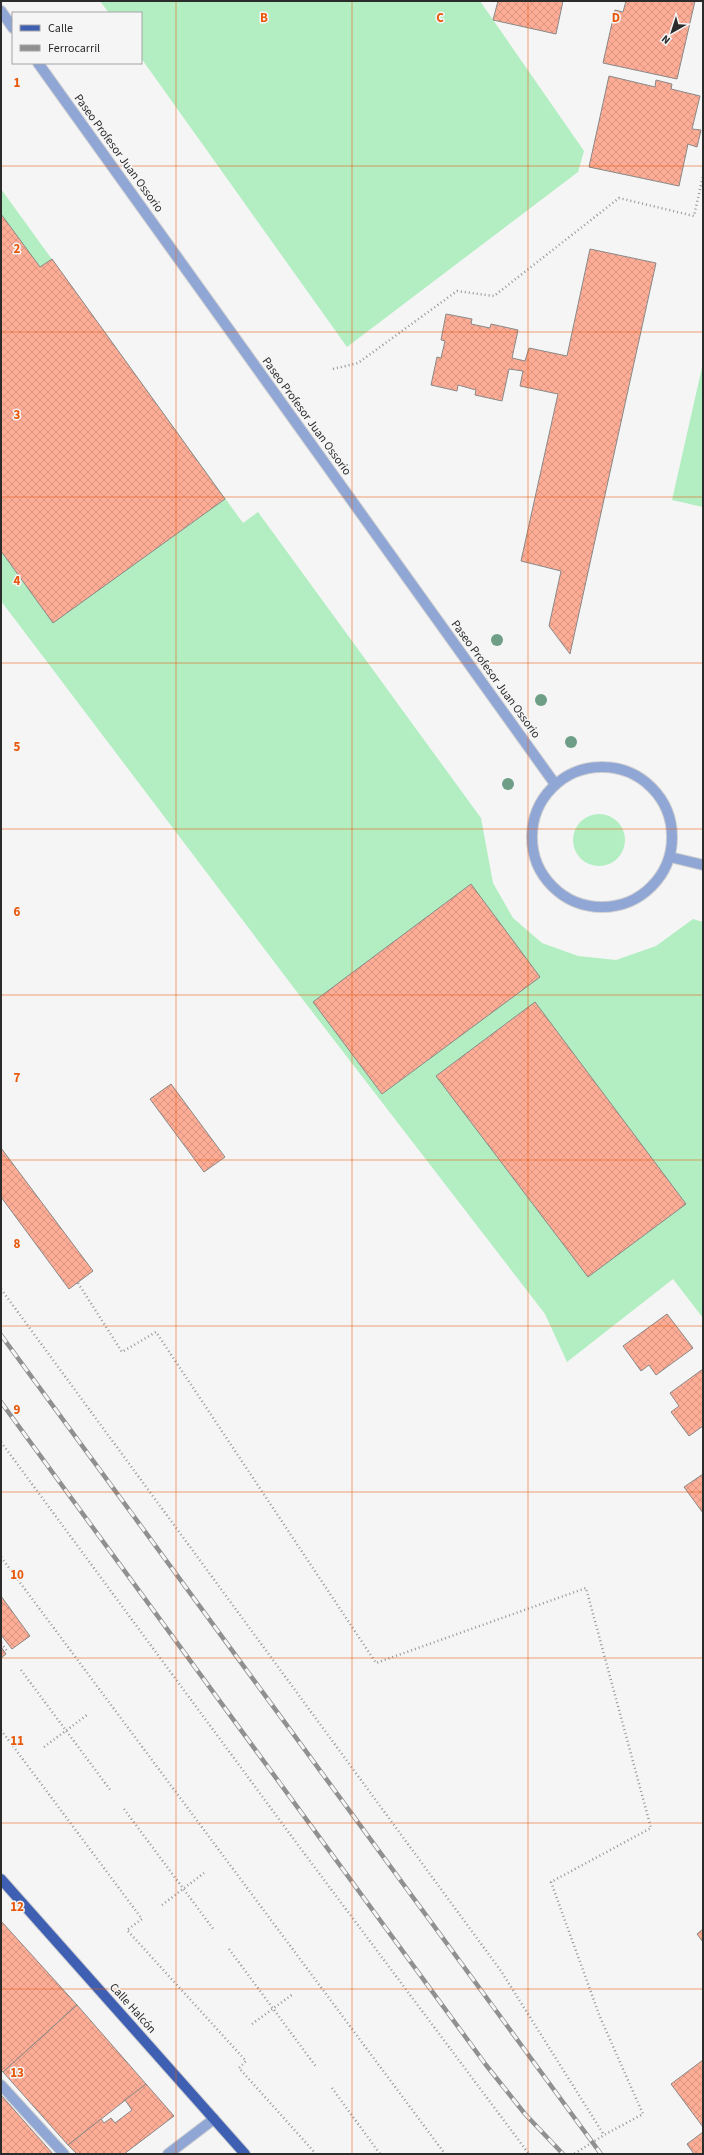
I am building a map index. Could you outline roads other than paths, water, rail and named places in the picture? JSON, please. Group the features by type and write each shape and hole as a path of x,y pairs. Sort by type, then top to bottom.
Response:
{"main road":[{"name":"Calle Halcón","path":"1,1880 245,2154"}],"street":[{"path":"1,11 12,27"},
{"name":"Paseo Profesor Juan Ossorio","path":"39,64 555,784"},
{"path":"596,767 619,769 640,778 657,793 668,812 672,835 670,857 661,877 646,893 627,904 606,908 584,906 564,897 547,883 536,864 531,843 533,821 542,801 555,784 575,772 596,767"},
{"path":"670,857 703,865"},
{"path":"1,2085 64,2154"},
{"path":"168,2154 214,2119"}],"railway":[{"path":"1,1335 601,2154"},
{"path":"1,1402 486,2065 525,2114 563,2154"}]}
